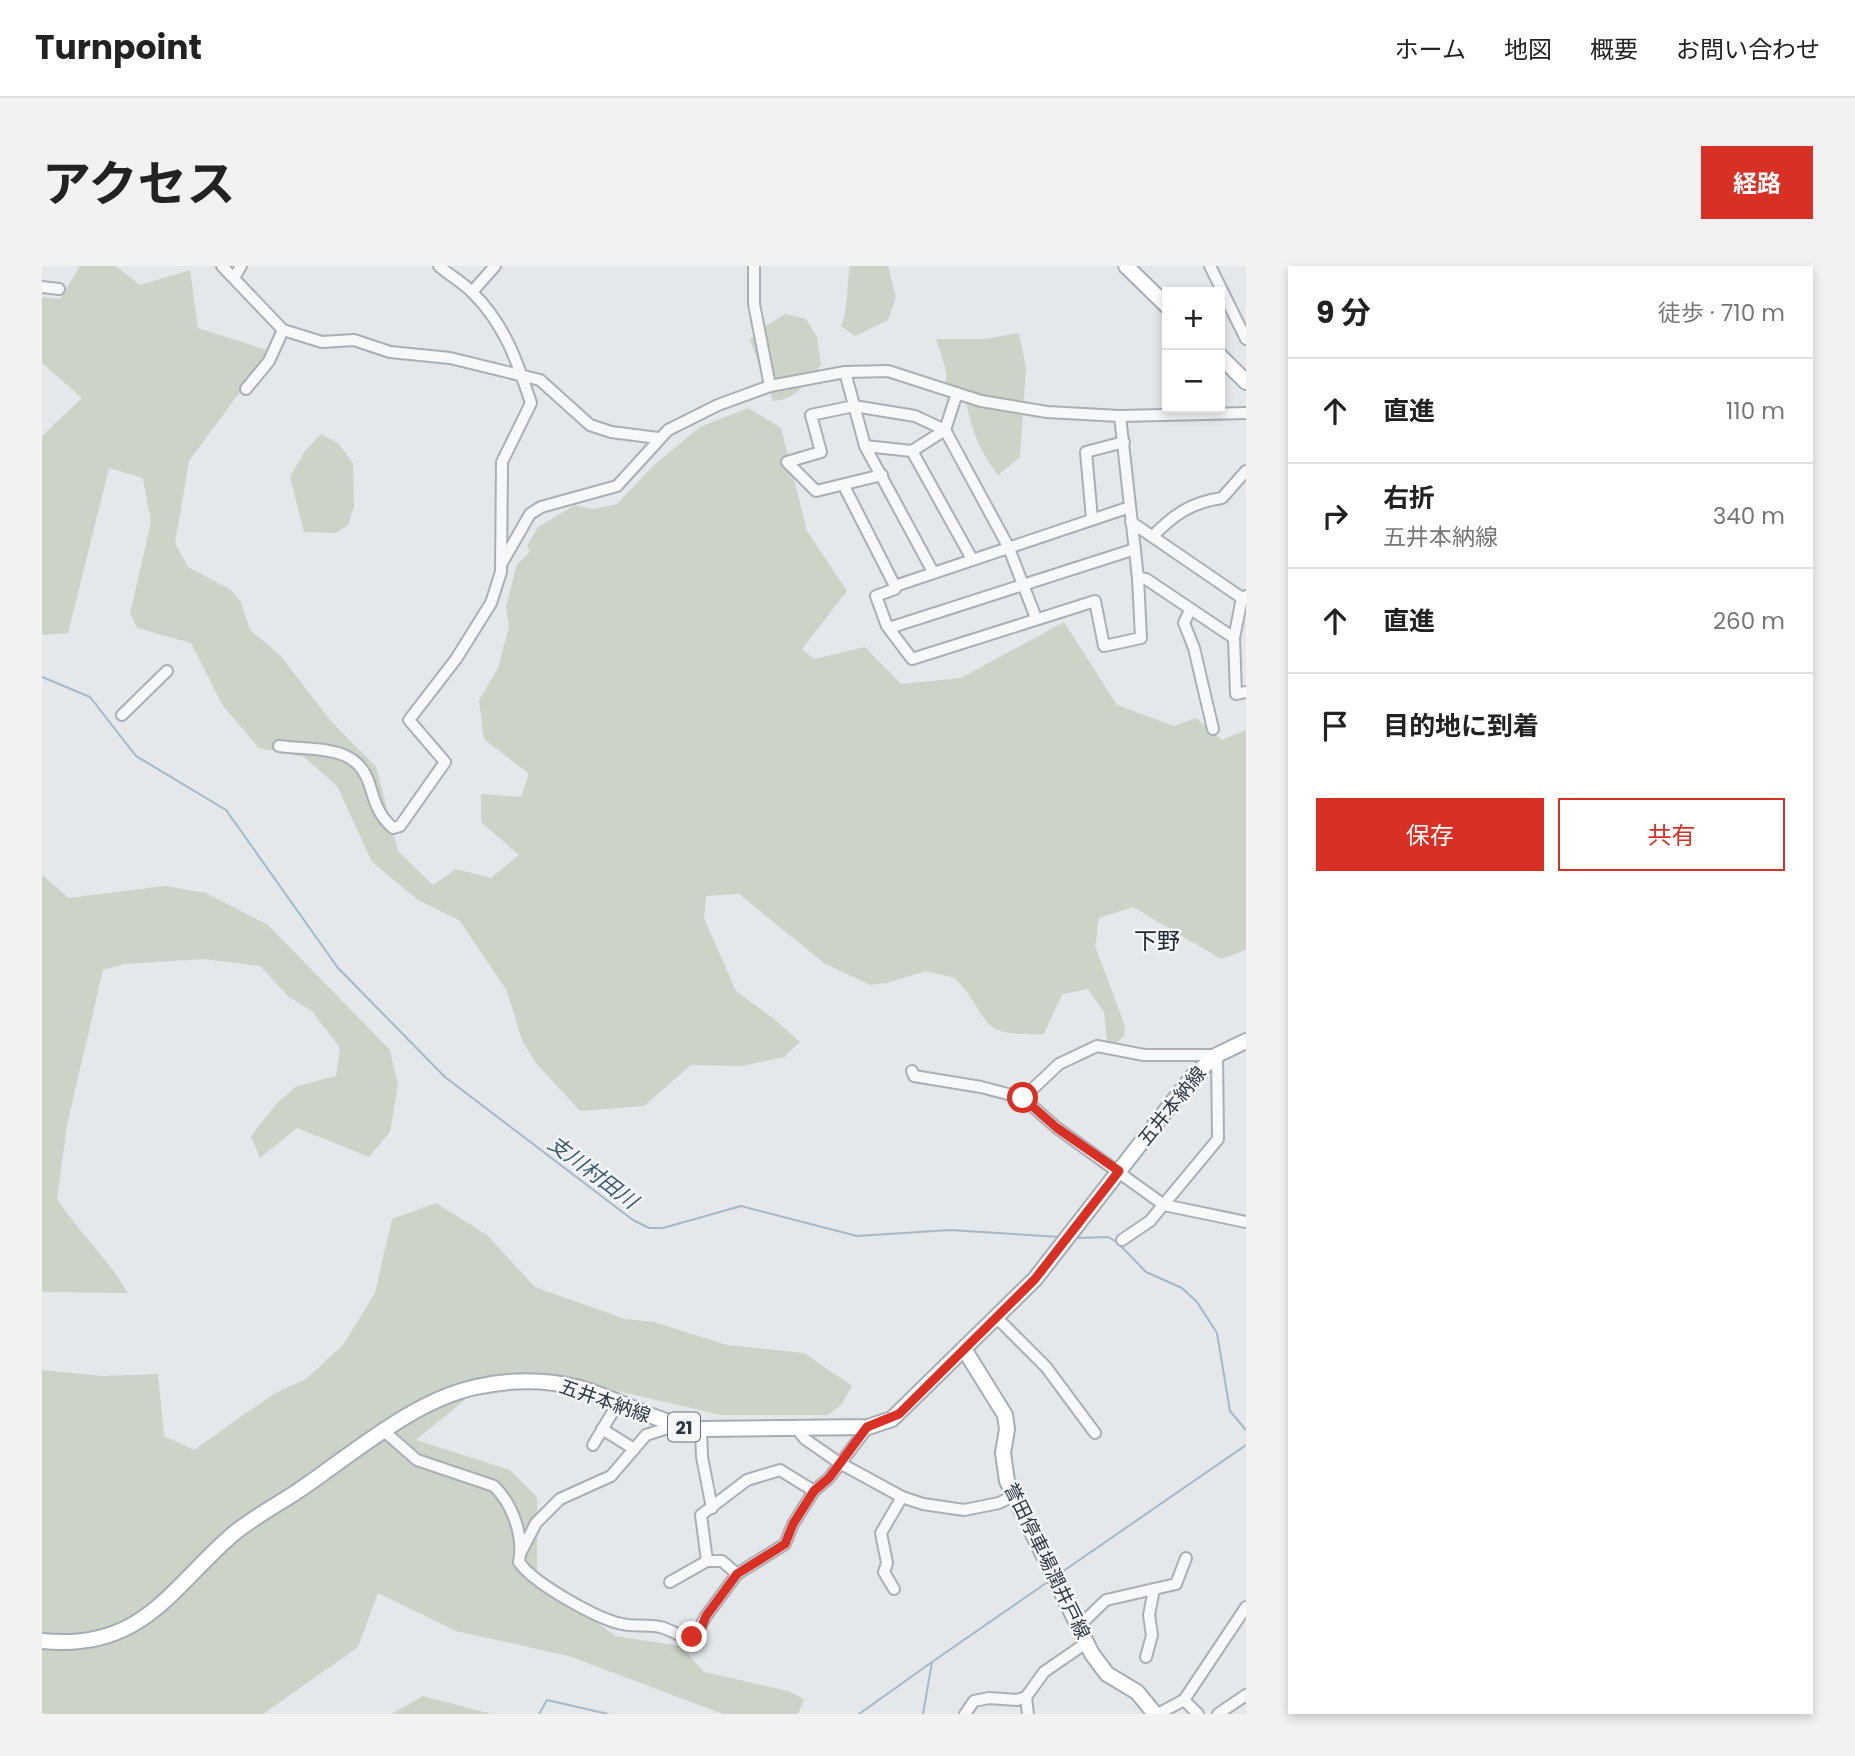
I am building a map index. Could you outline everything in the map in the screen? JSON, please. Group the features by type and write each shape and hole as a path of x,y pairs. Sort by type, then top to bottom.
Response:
{"main road":[{"path":"1126,266 1162,301"},
{"path":"1225,360 1244,374"},
{"name":"五井本納線","path":"42,1641 95,1638 131,1625 155,1612 234,1534 431,1403 479,1386 546,1381 578,1388 674,1426 701,1429 867,1427 899,1414 1050,1261 1193,1076 1217,1055 1246,1041"},
{"name":"誉田停車場潤井戸線","path":"964,1349 1005,1415 1007,1429 1003,1453 1013,1496 1086,1643 1101,1667 1137,1692 1156,1714"}],"street":[{"path":"222,266 283,330 323,342 354,340 390,352 450,358 540,380 590,425 611,432 658,438"},
{"path":"234,278 241,266"},
{"path":"439,266 472,292 506,335 531,403 502,462 505,485 499,547 502,563"},
{"path":"472,292 495,266"},
{"path":"754,266 754,304 770,386"},
{"path":"1210,266 1246,339"},
{"path":"42,287 59,289"},
{"path":"246,389 269,361 283,330"},
{"path":"279,746 341,752 360,763 383,819 393,828 400,826 445,762 408,720 456,659 491,603 502,563 530,514 541,507 617,486 668,430 718,405 770,386 845,372 888,371 1005,406 1120,416 1246,413"},
{"path":"845,372 866,446 933,572"},
{"path":"866,446 912,451 945,430 957,393"},
{"path":"882,475 816,491 788,462 821,452 811,415 854,405 915,416 945,430 1008,546 1037,618"},
{"path":"1120,416 1138,578 1141,638 1104,646 1095,601 912,659 889,628 876,596 895,590 895,586 1130,507"},
{"path":"1092,519 1086,452 1124,442"},
{"path":"912,451 972,559"},
{"path":"1153,536 1170,518 1187,508 1202,500 1222,498 1246,471"},
{"path":"844,486 895,586"},
{"path":"1131,522 1244,597 1234,638 1236,694 1246,692"},
{"path":"889,628 1135,549"},
{"path":"1138,578 1146,579 1234,638"},
{"path":"1190,610 1184,624 1194,648 1213,729"},
{"path":"122,715 167,671"},
{"path":"1023,1098 1059,1064 1097,1046 1143,1055 1217,1055 1218,1139 1142,1229 1122,1240"},
{"path":"912,1071 914,1076 981,1087 1023,1098 1057,1128 1164,1205 1246,1222"},
{"path":"996,1317 1046,1367 1095,1433"},
{"path":"593,1445 618,1403"},
{"path":"674,1426 646,1435 611,1476 559,1499 536,1523 521,1552 519,1562 527,1573 576,1605 620,1624 661,1627 686,1638 696,1635 706,1616 737,1574 785,1544 793,1524 814,1491 867,1427"},
{"path":"796,1428 805,1439 838,1462 902,1497 923,1504 964,1510 999,1503 1013,1496"},
{"path":"602,1429 634,1449"},
{"path":"701,1429 702,1457 712,1508"},
{"path":"385,1432 417,1460 494,1486 502,1494 517,1522 521,1552"},
{"path":"707,1561 701,1515 747,1480 780,1470 814,1491"},
{"path":"894,1589 884,1573 887,1563 881,1533 902,1497"},
{"path":"1078,1627 1106,1600 1176,1584 1186,1558"},
{"path":"670,1582 707,1561 722,1561 737,1574"},
{"path":"1146,1657 1152,1635 1149,1615 1154,1589"},
{"path":"1156,1714 1184,1700 1246,1607"},
{"path":"965,1714 974,1701 989,1698 1017,1700 1026,1697 1044,1672 1086,1643"},
{"path":"1218,1714 1246,1695"},
{"path":"1026,1697 1028,1714"},
{"path":"1184,1700 1198,1714"}],"green space":[{"path":"80,266 115,266 140,285 190,270 198,328 270,351 189,461 175,543 188,567 231,590 241,602 250,630 280,655 330,720 376,767 398,851 433,885 456,869 491,878 519,855 481,822 481,794 521,797 529,774 484,739 479,700 498,668 509,627 506,607 517,564 530,552 527,546 538,527 575,505 594,509 617,504 654,465 700,427 748,408 781,428 807,531 847,591 802,649 814,659 865,647 901,684 961,678 1064,622 1117,705 1174,726 1196,718 1222,740 1246,730 1246,950 1221,959 1133,907 1099,918 1095,946 1125,1026 1124,1036 1108,1052 1104,1012 1088,989 1062,994 1044,1034 1006,1032 988,1023 955,978 926,971 887,983 870,985 824,963 739,894 706,896 704,918 736,991 800,1042 784,1057 742,1066 691,1065 644,1106 580,1111 535,1062 522,1040 507,991 459,920 418,900 372,862 337,786 304,757 259,748 223,706 191,643 137,628 130,613 151,522 143,478 109,468 68,633 42,635 42,436 82,398 42,363 42,297 60,299"},
{"path":"850,266 888,266 896,297 888,320 855,336 841,326"},
{"path":"785,314 806,319 817,337 821,365 794,394 773,401 750,340 759,330"},
{"path":"1019,333 1026,368 1020,457 998,475 975,435 965,391 946,384 946,370 936,339 984,339"},
{"path":"321,434 338,443 353,463 354,506 348,525 336,533 304,532 290,477 305,451"},
{"path":"42,875 69,898 165,886 206,893 268,925 390,1050 398,1085 390,1132 369,1157 297,1128 260,1158 251,1136 277,1103 297,1086 336,1076 340,1048 312,1011 289,997 260,966 204,959 125,964 103,970 67,1125 57,1199 128,1293 42,1292"},
{"path":"436,1203 487,1235 535,1287 625,1319 654,1322 727,1345 804,1353 852,1386 841,1405 828,1415 721,1415 605,1388 484,1384 416,1440 510,1470 537,1497 537,1576 615,1636 681,1646 704,1672 788,1691 804,1699 798,1714 723,1714 569,1656 456,1631 378,1593 358,1647 263,1714 42,1714 42,1370 103,1376 158,1374 164,1436 194,1450 275,1393 306,1379 343,1345 375,1293 392,1219"},
{"path":"423,1696 492,1714 392,1714"}],"waterway":[{"name":"支川村田川","path":"42,677 90,697 136,756 226,810 338,968 445,1077 633,1220 649,1228 663,1228 741,1206 857,1236 950,1230 1060,1237"},
{"name":"支川村田川","path":"1076,1238 1108,1237 1117,1242 1146,1272 1182,1288 1197,1302 1217,1333 1230,1411 1246,1430"},
{"path":"1059,1574 1246,1445"},
{"path":"923,1714 932,1662 1049,1581"},
{"path":"859,1714 932,1662"},
{"path":"539,1714 547,1700 608,1714"}],"district":[{"name":"下野","path":"1157,941"}],"route":[{"path":"692,1637 700,1631 706,1616 737,1574 785,1544 793,1524 814,1491 829,1478 838,1462 867,1427 880,1424 899,1414 1035,1279 1119,1171 1057,1128 1023,1098"}]}
